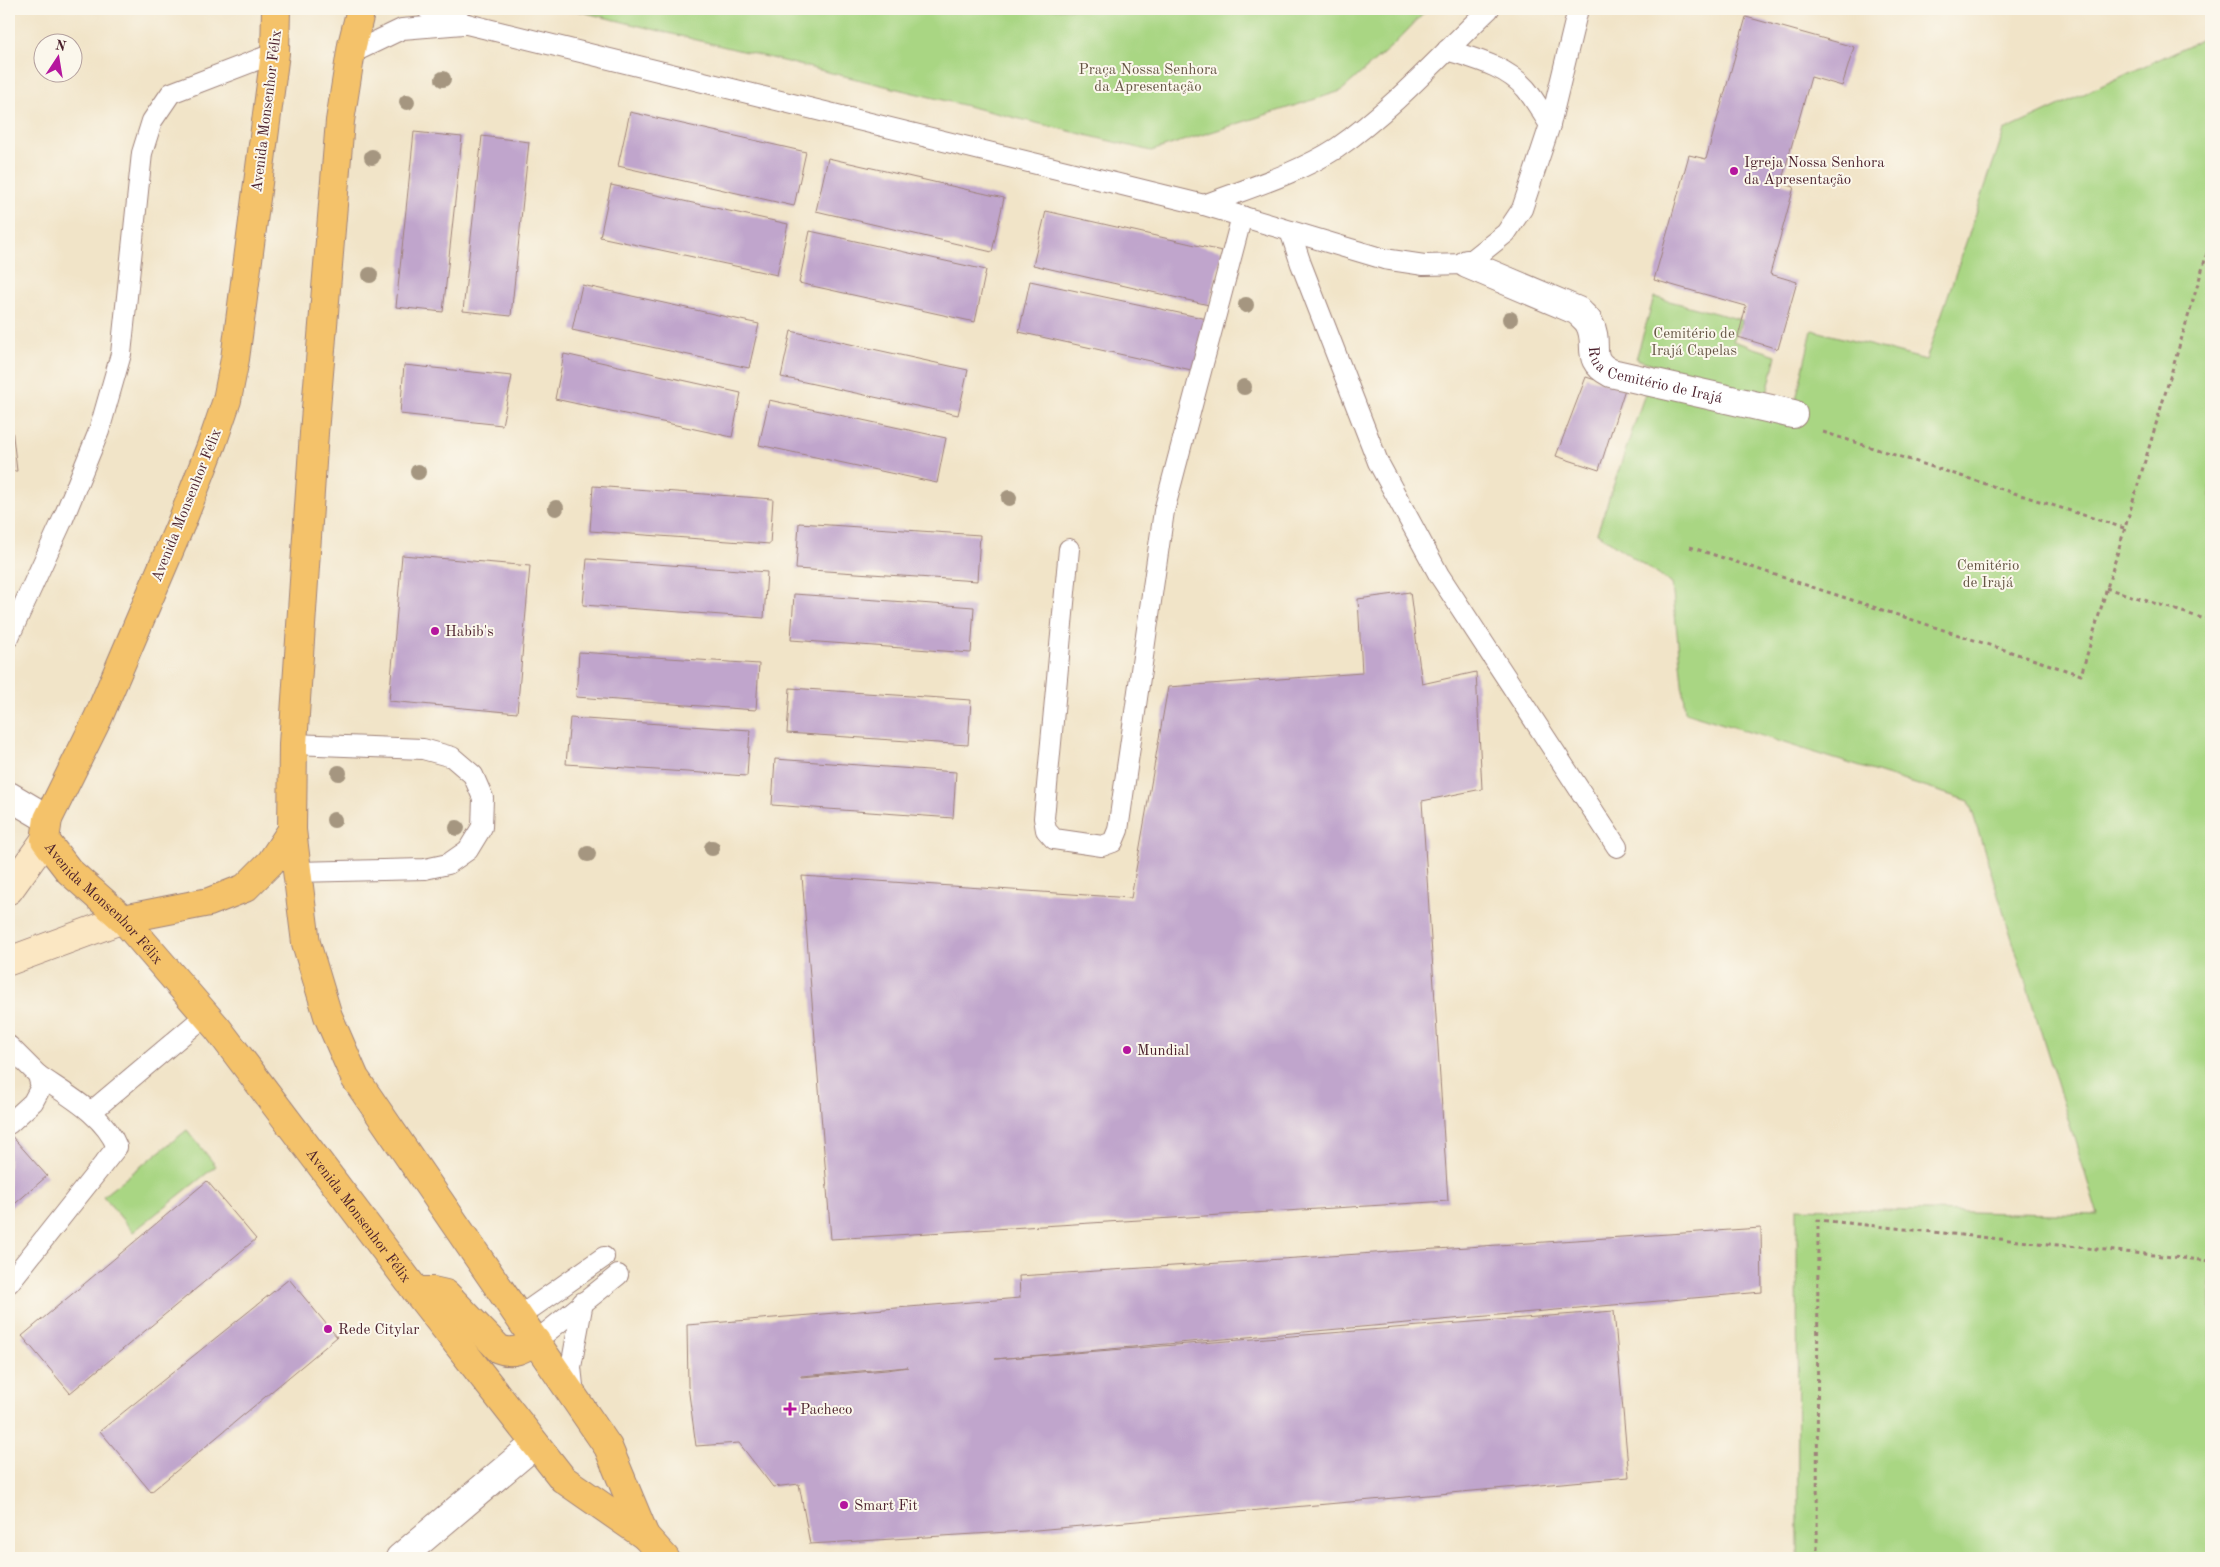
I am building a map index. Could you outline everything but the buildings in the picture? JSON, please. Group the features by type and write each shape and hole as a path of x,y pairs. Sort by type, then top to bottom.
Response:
{"main road":[{"name":"Avenida Monsenhor Félix","path":"276,9 275,53 235,359 227,400 182,521 102,709 46,830 69,870 122,919 206,1015 416,1291 563,1479 645,1536 665,1558"},
{"name":"Avenida Monsenhor Félix","path":"361,9 339,131 314,433 293,744 292,830 306,943 328,1016 355,1078 608,1447 645,1536"},
{"path":"9,890 46,830"},
{"path":"9,962 122,919 209,902 245,888 271,862 292,830"},
{"path":"416,1291 433,1291 446,1294 499,1349 508,1353 522,1349 536,1341"}],"street":[{"name":"Rua Cemitério de Irajá","path":"1467,264 1578,311 1589,323 1593,335 1594,360 1601,368 1611,373 1793,414"},
{"path":"9,796 46,830"},
{"path":"400,1558 535,1444"}],"lane":[{"path":"427,9 467,24 1204,205 1384,259 1424,265 1467,264 1506,233 1522,209 1550,125 1578,9"},
{"path":"1204,205 1290,173 1336,148 1381,113 1489,9"},
{"path":"352,52 402,29 467,24"},
{"path":"1447,50 1485,62 1510,74 1526,89 1550,125"},
{"path":"9,637 63,519 99,431 121,354 142,153 152,121 171,93 275,53"},
{"path":"1069,549 1044,818 1046,830 1054,839 1102,846 1113,842 1118,830 1164,510 1242,216"},
{"path":"1290,231 1378,462 1439,575 1617,847"},
{"path":"293,744 423,749 452,756 473,775 483,798 482,827 468,850 448,864 425,869 296,872"},
{"path":"91,1112 206,1015"},
{"path":"9,1046 38,1074 91,1112 114,1139 117,1147 9,1283"},
{"path":"9,1124 33,1102 41,1088 38,1074"},
{"path":"520,1316 604,1257"},
{"path":"536,1341 618,1276"},
{"path":"574,1395 571,1367 583,1302"}],"path":[{"path":"1690,547 2081,675 2211,240"},
{"path":"1793,414 1816,430 2124,528"},
{"path":"2106,588 2211,621"},
{"path":"1817,1558 1818,1220 2211,1261"}],"green space":[{"name":"Praça Nossa Senhora da Apresentação","path":"570,9 1428,9 1393,45 1341,91 1151,151"},
{"name":"Cemitério de Irajá","path":"2211,35 2211,1558 1798,1558 1797,1208 2098,1215 1969,801 1685,712 1672,584 1597,533 1647,388 1793,413 1812,330 1926,360 2004,131"},
{"name":"Cemitério de Irajá Capelas","path":"1654,297 1742,320 1733,341 1776,355 1766,398 1636,359"},
{"path":"187,1130 216,1166 133,1232 103,1196"}],"place":[{"name":"Igreja Nossa Senhora da Apresentação","path":"1734,171"},
{"name":"Habib's","path":"435,631"},
{"name":"Mundial","path":"1127,1050"},
{"name":"Rede Citylar","path":"328,1329"},
{"name":"Pacheco","path":"790,1409"},
{"name":"Smart Fit","path":"844,1505"}]}
